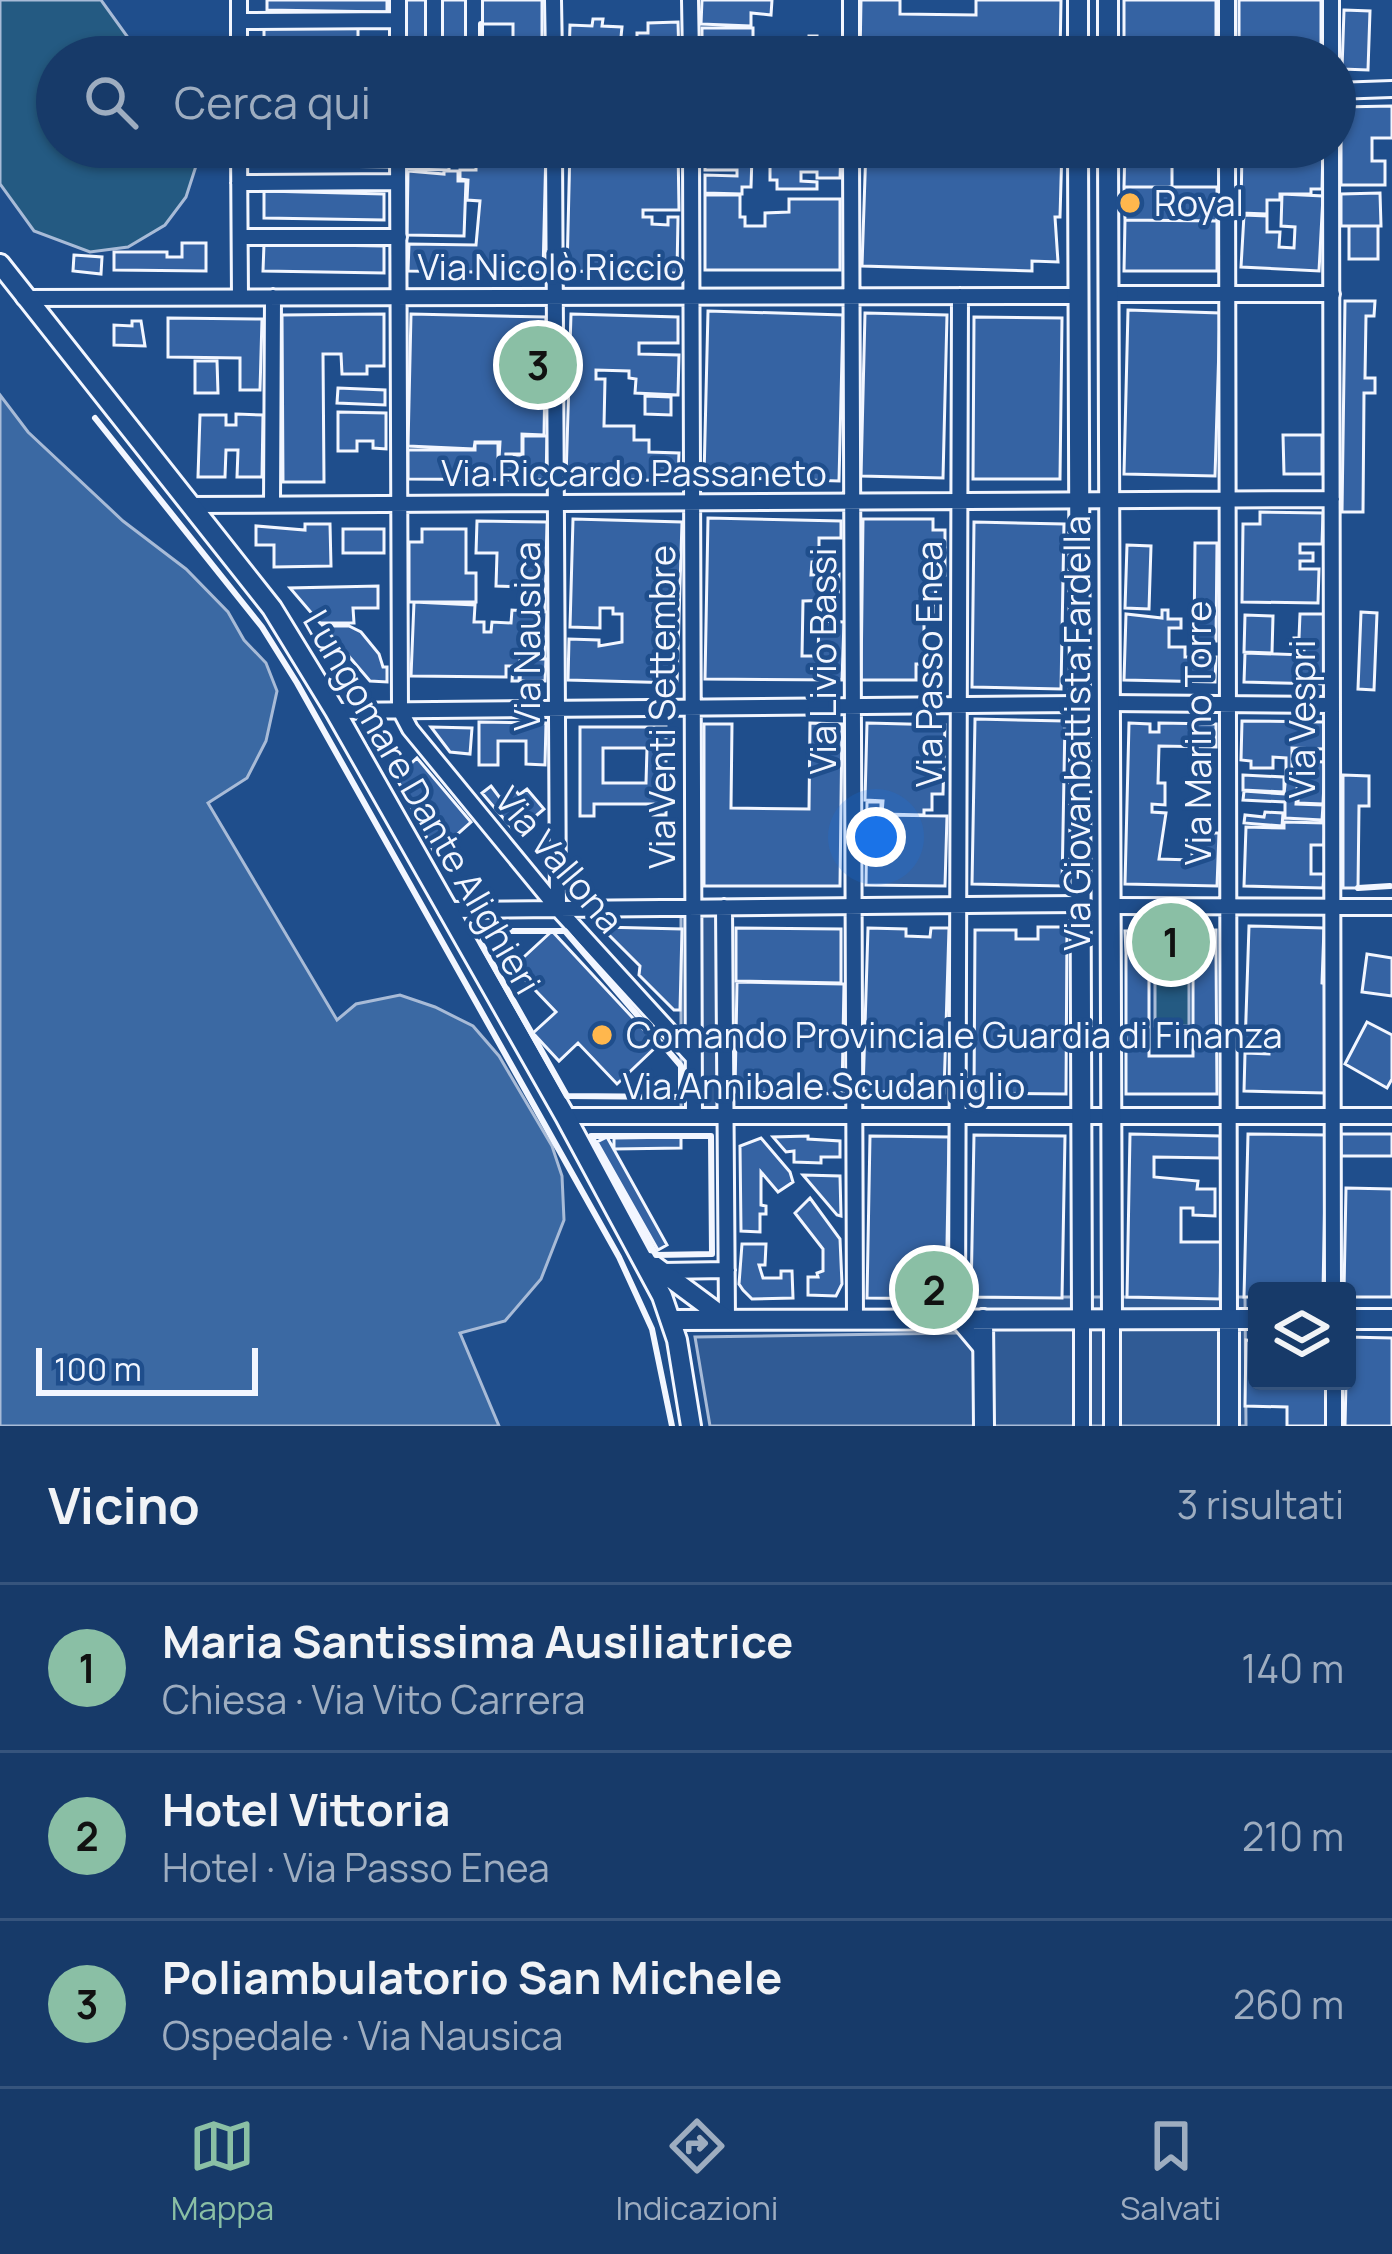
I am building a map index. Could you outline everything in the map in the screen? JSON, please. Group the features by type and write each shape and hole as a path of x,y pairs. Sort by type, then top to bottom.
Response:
{"main road":[{"path":"1078,0 1078,36"},
{"path":"1108,0 1108,36"},
{"name":"Via Giovanbattista Fardella","path":"1078,168 1082,1319"},
{"name":"Via Giovanbattista Fardella","path":"1108,168 1112,1319"},
{"name":"Lungomare Dante Alighieri","path":"0,264 272,608 335,711 566,1116 640,1256 671,1320 691,1426"},
{"path":"640,1256 727,1320"},
{"path":"983,1319 983,1426"},
{"path":"671,1320 1244,1319 1229,1426"},
{"path":"1356,1319 1392,1319"}],"street":[{"path":"239,0 239,36"},
{"path":"398,0 398,36"},
{"path":"434,0 434,36"},
{"path":"474,0 474,36"},
{"path":"553,0 554,36"},
{"path":"690,0 691,36"},
{"path":"851,0 851,36"},
{"path":"1227,0 1227,36"},
{"path":"1331,0 1331,36"},
{"path":"239,21 398,20"},
{"path":"1356,90 1392,89"},
{"path":"239,168 240,297"},
{"path":"398,168 400,710"},
{"name":"Via Nausica","path":"554,168 558,909"},
{"name":"Via Venti Settembre","path":"691,168 694,1116"},
{"name":"Via Livio Bassi","path":"851,168 855,1319"},
{"name":"Via Marino Torre","path":"1227,168 1228,1117 1244,1319"},
{"name":"Via Vespri","path":"1331,168 1334,1282"},
{"path":"239,183 398,182"},
{"path":"239,238 399,237"},
{"path":"1108,294 1332,294"},
{"name":"Via Passo Enea","path":"957,1319 960,296"},
{"name":"Via Nicolò Riccio","path":"24,298 1079,296"},
{"path":"272,504 273,297"},
{"name":"Via Riccardo Passaneto","path":"188,505 1332,499"},
{"path":"1110,703 1332,705"},
{"path":"335,711 1080,704"},
{"name":"Via Vallona","path":"400,710 410,729 558,909 693,1057"},
{"path":"446,910 1081,904"},
{"path":"1111,906 1392,907"},
{"path":"724,907 727,1320"},
{"name":"Via Annibale Scudaniglio","path":"566,1116 1392,1116"},
{"path":"662,1271 727,1270"},
{"path":"957,1319 983,1351"},
{"path":"1082,1319 1082,1426"},
{"path":"1112,1319 1112,1426"},
{"path":"1334,1390 1334,1426"}],"shaded area":[{"path":"0,0 101,0 127,36 36,36 36,168 195,168 186,197 165,225 128,247 90,252 34,231 0,184"},
{"path":"0,395 28,432 123,521 186,569 228,612 244,640 266,663 277,691 266,741 247,778 208,803 337,1020 356,1004 400,995 473,1026 499,1056 552,1146 562,1176 564,1220 541,1279 505,1321 460,1333 499,1426 0,1426"},
{"path":"732,907 732,1116 681,1116 681,908"},
{"path":"1155,970 1189,970 1189,1026 1155,1026"},
{"path":"969,1297 1245,1297 1246,1426 710,1426 695,1337 956,1333 957,1319"}],"building":[{"path":"267,0 387,0 387,12 267,10"},
{"path":"402,0 428,0 428,36 401,36"},
{"path":"438,0 466,0 466,36 438,36"},
{"path":"481,0 542,0 542,36 513,36 513,24 481,24"},
{"path":"702,0 772,0 771,15 751,13 751,26 701,24"},
{"path":"861,0 900,0 900,14 976,15 976,0 1061,0 1060,36 860,36"},
{"path":"1124,0 1216,0 1216,36 1124,36"},
{"path":"1239,0 1321,0 1321,36 1239,36"},
{"path":"1344,10 1370,11 1368,70 1356,70 1356,36 1343,36"},
{"path":"593,19 603,19 602,26 622,27 621,36 570,36 570,25 592,26"},
{"path":"678,22 678,36 637,36 648,33 648,23"},
{"path":"264,24 358,25 358,36 264,36"},
{"path":"702,28 753,28 753,36 702,36"},
{"path":"1392,106 1392,138 1372,138 1372,161 1385,161 1385,185 1341,185 1341,168 1356,168 1356,107"},
{"path":"546,168 543,273 408,271 409,244 476,245 480,201 467,200 468,180 460,179 460,170"},
{"path":"569,168 678,168 679,210 643,210 643,217 652,217 652,224 668,225 668,217 678,217 677,273 567,271"},
{"path":"752,168 751,187 742,187 742,194 705,193 705,175 737,176 737,170 705,170"},
{"path":"770,168 840,168 840,178 801,172 801,181 817,182 817,189 777,189 777,180 770,180"},
{"path":"865,168 1061,168 1060,217 1055,217 1058,262 1032,261 1032,271 862,266"},
{"path":"1124,168 1172,168 1172,187 1124,187"},
{"path":"1242,168 1322,168 1322,189 1311,189 1311,194 1280,194 1280,200 1267,200 1267,214 1241,213"},
{"path":"408,171 458,171 458,181 466,181 464,236 407,235"},
{"path":"1124,187 1217,187 1217,221 1125,220"},
{"path":"264,191 384,194 384,220 264,218"},
{"path":"1380,193 1381,226 1341,226 1341,194"},
{"path":"1282,194 1323,196 1319,271 1241,267 1244,215 1267,216 1267,232 1280,232 1279,247 1294,248 1295,227 1281,226"},
{"path":"705,195 740,195 745,226 765,226 765,213 789,212 789,199 840,199 840,270 705,270"},
{"path":"1125,220 1217,221 1217,271 1124,271"},
{"path":"1349,226 1378,226 1378,259 1349,259"},
{"path":"182,243 206,243 206,271 114,270 114,252 167,252 167,257 182,257"},
{"path":"264,244 384,246 384,273 263,271"},
{"path":"74,255 102,257 101,274 73,271"},
{"path":"1345,301 1375,301 1374,316 1366,316 1365,378 1375,378 1375,393 1364,393 1363,512 1342,512"},
{"path":"1128,310 1220,313 1215,476 1124,474"},
{"path":"708,311 843,315 839,481 704,477"},
{"path":"865,313 947,315 943,478 861,476"},
{"path":"384,314 384,366 367,366 367,374 342,374 341,354 323,354 324,482 283,482 282,315"},
{"path":"411,314 546,317 544,435 522,434 522,454 506,454 506,459 499,459 500,442 475,442 474,449 408,446"},
{"path":"571,314 678,317 678,343 639,343 639,354 679,355 678,395 635,393 636,379 629,378 629,371 596,370 596,379 605,379 604,426 634,426 634,440 649,440 649,452 679,453 678,481 566,478"},
{"path":"974,317 1062,318 1060,479 973,479"},
{"path":"168,318 262,319 260,390 240,390 240,358 168,357"},
{"path":"132,321 141,321 145,346 114,345 114,325 132,326"},
{"path":"195,361 217,361 218,393 195,393"},
{"path":"338,388 385,390 385,405 337,403"},
{"path":"645,396 671,397 671,415 645,414"},
{"path":"338,412 386,413 386,449 373,448 373,441 357,441 357,451 338,451"},
{"path":"236,414 263,415 262,477 237,477 238,450 226,450 225,477 198,477 200,415 226,415 226,425 236,425"},
{"path":"1283,435 1322,435 1322,474 1284,474"},
{"path":"523,436 547,436 546,480 408,479 408,450 475,450 475,443 498,443 498,460 507,460 506,455 523,455"},
{"path":"1260,512 1323,513 1322,544 1300,544 1300,553 1313,553 1313,561 1300,561 1300,569 1319,569 1318,603 1242,602 1243,524 1260,524"},
{"path":"708,518 841,521 841,538 819,538 819,562 812,562 811,575 839,574 838,600 803,601 802,656 818,656 819,621 844,622 842,680 705,679"},
{"path":"573,519 682,522 677,683 568,680 569,639 599,640 599,646 622,642 622,614 613,614 613,608 600,608 600,628 570,627"},
{"path":"863,519 933,519 933,530 945,530 945,575 936,575 935,618 924,618 924,664 916,664 916,680 861,680"},
{"path":"477,521 547,522 545,610 531,609 532,587 496,586 497,553 476,553"},
{"path":"974,522 1064,524 1061,689 972,687"},
{"path":"305,524 330,524 331,566 274,567 274,545 256,545 256,526 305,530"},
{"path":"343,529 384,529 384,553 343,553"},
{"path":"422,529 466,529 466,573 476,573 476,602 409,602 409,542 422,542"},
{"path":"1195,543 1217,543 1216,641 1194,641"},
{"path":"1127,545 1151,546 1149,609 1125,608"},
{"path":"378,586 378,608 353,608 354,623 320,623 290,588"},
{"path":"414,602 475,605 474,622 484,622 484,632 491,632 492,622 511,623 512,610 547,612 545,658 520,660 519,681 512,681 513,666 506,666 506,677 411,676"},
{"path":"1162,610 1168,610 1168,619 1181,619 1181,628 1169,628 1169,647 1185,647 1185,657 1216,657 1215,682 1124,680 1126,614 1162,618"},
{"path":"1361,612 1377,613 1374,690 1358,689"},
{"path":"1300,614 1328,614 1326,684 1244,682 1245,653 1304,655 1304,646 1294,646"},
{"path":"1245,615 1273,616 1272,653 1244,652"},
{"path":"323,626 349,626 361,632 387,667 387,682 370,681"},
{"path":"546,659 545,681 520,681 521,661"},
{"path":"975,719 1065,721 1062,886 972,884"},
{"path":"1242,721 1324,722 1324,749 1292,748 1292,771 1298,774 1286,774 1286,758 1273,757 1273,768 1251,768 1251,761 1241,760"},
{"path":"479,722 546,723 545,765 526,764 526,741 498,741 498,765 479,765"},
{"path":"810,723 842,724 840,886 704,886 704,724 732,724 731,808 809,809"},
{"path":"867,723 945,725 943,794 932,794 932,810 924,810 924,815 882,814 883,801 865,800"},
{"path":"1129,723 1150,724 1150,732 1159,732 1159,723 1216,724 1216,747 1159,746 1158,783 1165,783 1165,805 1152,804 1152,812 1166,813 1159,859 1192,860 1192,827 1209,827 1209,833 1219,833 1217,886 1125,884"},
{"path":"431,727 472,728 470,754 450,752"},
{"path":"580,727 666,727 666,815 653,815 653,804 594,804 594,816 580,816","holes":["603,748 647,748 646,783 603,783"]},
{"path":"417,758 471,822 435,854 396,777"},
{"path":"1299,761 1325,762 1323,804 1298,803"},
{"path":"1243,775 1284,777 1284,792 1243,790"},
{"path":"1286,775 1298,775 1296,804 1323,805 1322,820 1285,818 1285,802 1243,800 1244,791 1284,794"},
{"path":"1343,775 1369,776 1369,806 1359,806 1358,888 1343,888"},
{"path":"491,786 500,798 513,787 519,795 527,789 544,809 516,833 482,793"},
{"path":"867,802 881,802 881,815 947,816 945,886 866,885"},
{"path":"1265,812 1283,813 1282,826 1244,823 1245,815 1264,817"},
{"path":"1284,822 1325,823 1324,845 1311,845 1311,874 1324,874 1323,888 1244,886 1246,827 1284,828"},
{"path":"1249,926 1324,928 1322,983 1328,984 1325,1093 1244,1091 1245,1053 1269,1054 1269,1043 1245,1047"},
{"path":"601,927 682,929 680,1010 674,1010 639,975 640,966"},
{"path":"1038,927 1067,927 1066,1094 974,1093 975,930 1016,930 1016,939 1038,939"},
{"path":"736,928 841,929 841,983 736,981"},
{"path":"868,928 906,929 906,936 930,937 931,928 949,928 944,1093 863,1091"},
{"path":"1216,930 1216,953 1126,953 1125,931"},
{"path":"552,931 658,1045 617,1084 578,1043 559,1061 533,1033 556,1012 513,967"},
{"path":"1126,953 1149,953 1149,1056 1193,1056 1193,953 1216,953 1217,1094 1126,1094"},
{"path":"1367,954 1392,958 1392,996 1362,992"},
{"path":"737,982 844,984 842,1094 735,1092"},
{"path":"1367,1022 1392,1035 1392,1079 1387,1088 1345,1064"},
{"path":"1130,1134 1220,1136 1220,1158 1154,1157 1154,1177 1198,1181 1197,1189 1215,1189 1215,1216 1193,1215 1193,1208 1181,1208 1181,1242 1221,1242 1220,1299 1127,1297"},
{"path":"1248,1134 1326,1135 1323,1282 1248,1282 1248,1297 1244,1297"},
{"path":"1341,1134 1392,1134 1392,1156 1341,1156"},
{"path":"974,1135 1065,1136 1062,1298 971,1297"},
{"path":"870,1136 949,1137 946,1299 867,1298"},
{"path":"607,1137 667,1245 658,1250 597,1142"},
{"path":"681,1137 681,1148 614,1149 614,1138"},
{"path":"773,1137 840,1141 840,1157 821,1157 821,1163 794,1162 794,1151 786,1152"},
{"path":"761,1138 793,1182 778,1192 761,1172 761,1205 766,1206 766,1214 760,1214 760,1232 741,1231 740,1146"},
{"path":"803,1175 840,1176 841,1216 837,1215"},
{"path":"1346,1188 1392,1189 1392,1297 1356,1297 1356,1282 1344,1282"},
{"path":"810,1198 840,1239 842,1284 836,1296 808,1295 808,1277 818,1277 823,1271 823,1249 795,1213"},
{"path":"742,1244 766,1244 765,1265 759,1265 763,1278 781,1278 781,1271 792,1271 793,1298 752,1299 743,1290 739,1284"},
{"path":"1356,1337 1392,1338 1392,1426 1345,1426 1346,1390 1356,1390"},
{"path":"1246,1340 1248,1390 1327,1390 1326,1426 1287,1426 1287,1407 1245,1406"}],"wall":[{"path":"481,24 481,36"},
{"path":"95,418 262,627 297,683 619,1257 652,1329 672,1426"},
{"path":"1358,888 1390,886"},
{"path":"487,931 565,931 681,1066 681,1097 567,1096 481,943 487,931"},
{"path":"591,1136 711,1136 712,1254 656,1255 591,1136"}],"place":[{"name":"Royal","path":"1130,203"},
{"name":"Poliambulatorio San Michele","path":"538,365"},
{"name":"Maria Santissima Ausiliatrice","path":"1171,942"},
{"name":"Comando Provinciale Guardia di Finanza","path":"602,1035"},
{"name":"Hotel Vittoria","path":"934,1290"}]}
